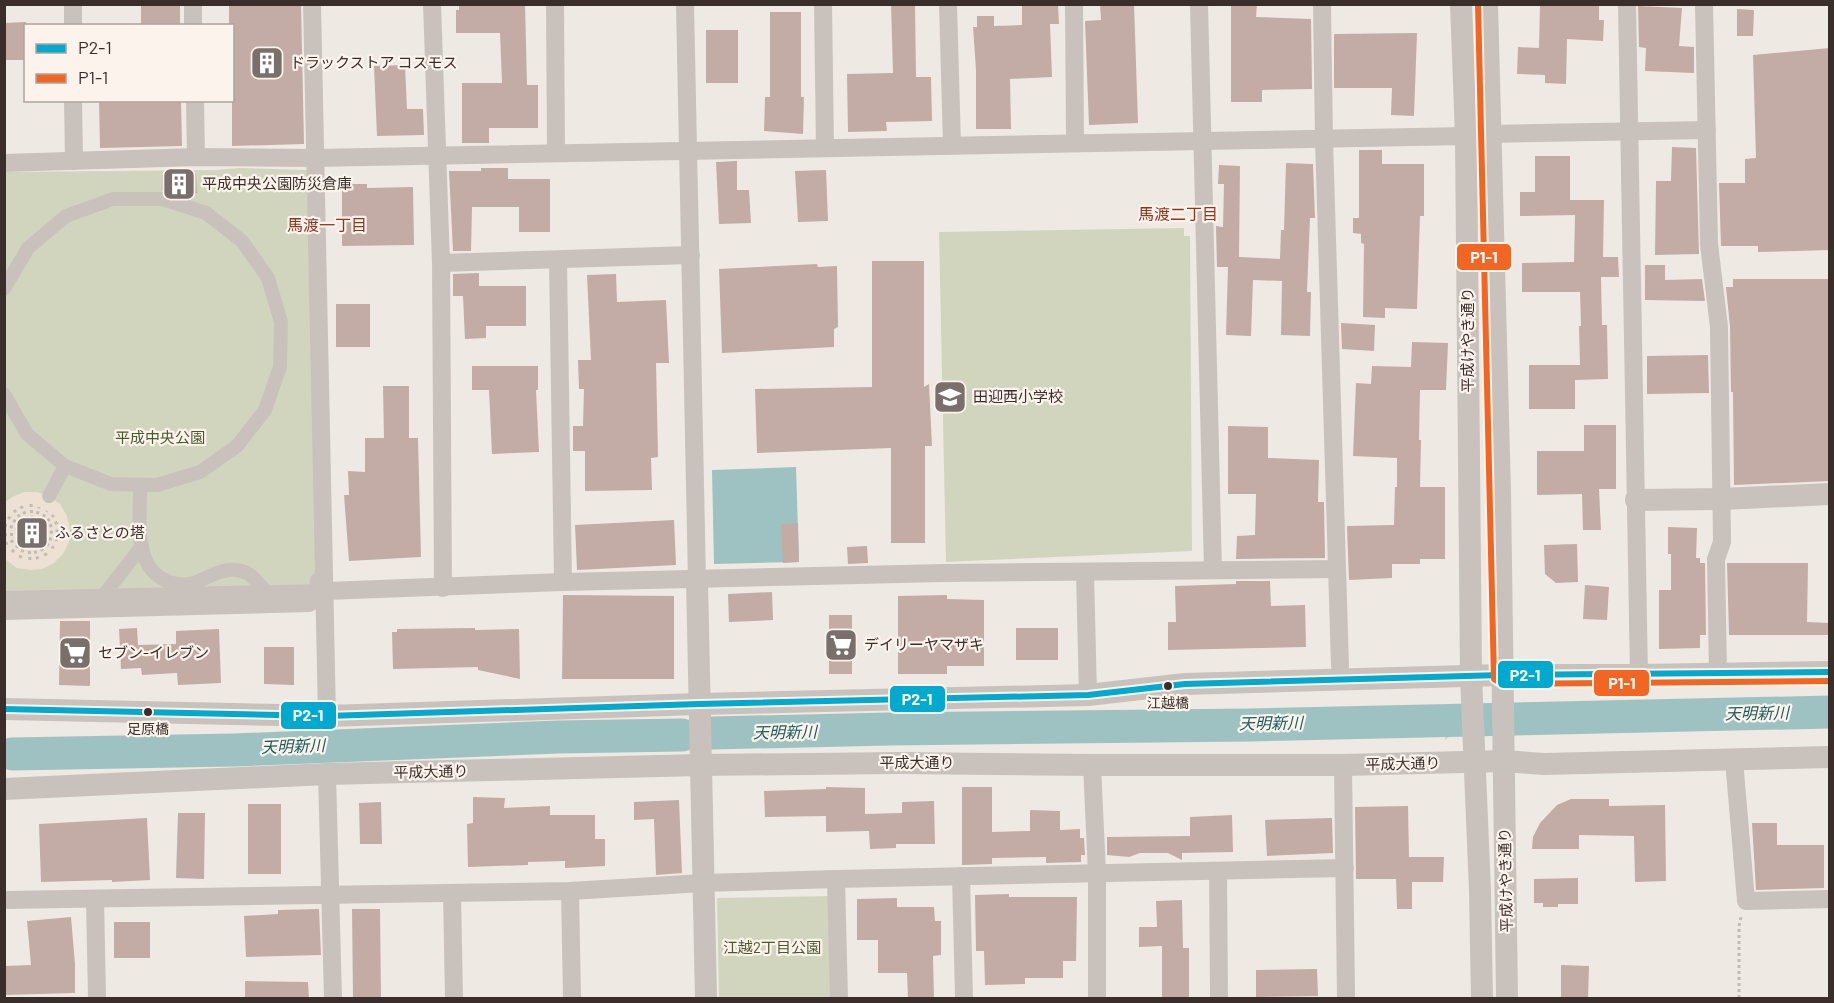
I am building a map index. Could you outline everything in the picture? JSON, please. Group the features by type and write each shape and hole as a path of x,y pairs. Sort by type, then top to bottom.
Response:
{"street":[{"path":"73,4 73,24"},
{"path":"193,4 193,24"},
{"path":"312,4 315,339 326,591 327,717"},
{"path":"432,4 441,263 443,588"},
{"path":"555,4 556,153"},
{"path":"685,4 706,999"},
{"path":"823,4 825,148"},
{"path":"948,4 952,146"},
{"path":"1074,4 1075,143"},
{"path":"1199,4 1213,570"},
{"path":"1322,4 1340,666"},
{"name":"平成けやき通り","path":"1461,4 1466,135 1471,676 1482,999"},
{"name":"平成けやき通り","path":"1487,4 1489,134 1496,291 1507,999"},
{"path":"1627,4 1639,675"},
{"path":"1704,4 1709,244 1719,327 1722,542 1716,559 1718,674"},
{"path":"73,102 74,161"},
{"path":"195,102 196,157"},
{"path":"1489,134 1707,130"},
{"path":"4,163 196,157 437,156 1202,140 1324,140 1466,135"},
{"path":"4,394 9,418 65,466 111,484 157,485 200,472 237,446 265,410 280,367 281,322 268,278 242,241 206,213 163,199 113,199 66,216 28,248 5,286"},
{"path":"441,263 691,255"},
{"path":"558,260 563,582"},
{"path":"49,496 65,466"},
{"path":"140,485 142,546 147,563 158,577 171,584 192,583 230,569 248,574 267,592"},
{"path":"1636,500 1830,494"},
{"path":"104,596 142,546"},
{"path":"4,598 316,591 318,569"},
{"path":"4,610 309,603 326,591 563,582 944,573 1337,569"},
{"path":"1085,572 1088,695"},
{"path":"4,710 327,717 699,710 1088,695 1185,684 1502,675 1830,672"},
{"name":"平成大通り","path":"4,789 700,759 1092,765 1343,765 1504,761 1544,764 1830,757"},
{"path":"1734,760 1746,901 1830,899"},
{"path":"1092,765 1097,873 1097,999"},
{"path":"1343,765 1346,999"},
{"path":"327,774 333,999"},
{"path":"4,900 570,891 703,883 836,879 1345,868"},
{"path":"1218,871 1220,999"},
{"path":"961,876 964,999"},
{"path":"836,879 839,999"},
{"path":"570,891 572,999"},
{"path":"452,893 454,999"},
{"path":"95,899 97,999"}],"path":[{"path":"30,561 31,504"},
{"path":"21,506 32,532 38,560"},
{"path":"32,532 38,509"},
{"path":"14,510 32,532 47,556"},
{"path":"20,558 32,532 45,512"},
{"path":"12,552 54,515"},
{"path":"8,517 54,549"},
{"path":"5,544 58,522"},
{"path":"4,525 58,540"},
{"path":"4,535 60,530"},
{"path":"4,742 5,765"},
{"path":"1739,999 1739,926 1746,901"}],"green space":[{"name":"平成中央公園","path":"239,168 308,170 319,593 5,602 4,172"},
{"path":"1184,228 1184,236 1190,236 1192,551 946,562 939,232"},
{"path":"1523,702 1531,703 1535,729 1531,734 1516,726 1514,709"},
{"path":"1442,705 1459,714 1461,728 1445,740"},
{"name":"江越2丁目公園","path":"830,896 832,998 719,998 717,898"}],"shaded area":[{"path":"24,492 37,492 49,496 60,504 67,516 70,529 69,542 63,554 54,563 42,569 17,568 5,559 4,503"}],"water":[{"path":"796,467 799,562 714,564 712,470"},
{"path":"32,519 41,523 45,532 41,541 32,545 23,541 19,532 23,523"}],"building":[{"path":"141,4 180,4 180,24 141,24"},
{"name":"ドラックストア コスモス","path":"229,4 301,4 304,144 232,146 234,24 229,24"},
{"path":"459,4 525,4 527,85 538,85 538,128 489,128 489,143 462,143 462,83 502,83 500,33 456,33 456,10 459,10"},
{"path":"891,4 915,4 916,77 931,77 932,121 886,122 887,131 848,132 847,74 893,73"},
{"path":"1022,4 1058,4 1059,24 1050,24 1052,77 1010,79 1011,129 976,129 973,27 977,27 977,16 994,16 994,26 1022,25"},
{"path":"1100,4 1134,4 1138,123 1089,125 1085,21 1101,20"},
{"path":"1231,4 1257,4 1256,17 1311,19 1312,89 1262,90 1262,102 1231,102"},
{"path":"1540,4 1599,4 1599,20 1604,20 1603,41 1567,39 1566,84 1545,83 1545,75 1517,74 1518,47 1539,48"},
{"path":"1638,6 1682,8 1679,46 1694,47 1694,73 1645,71 1646,48 1639,47"},
{"path":"1737,9 1754,10 1753,36 1737,36"},
{"path":"770,12 801,12 803,134 764,131 765,97 770,97"},
{"path":"26,22 24,24 24,60 4,60 4,23"},
{"path":"706,30 738,30 738,83 706,83"},
{"path":"1417,33 1414,116 1391,115 1392,88 1334,88 1334,34"},
{"path":"1830,48 1830,250 1758,252 1758,246 1721,246 1719,183 1745,183 1745,159 1756,158 1753,55"},
{"path":"405,65 407,109 423,109 424,135 377,136 374,66"},
{"path":"99,102 181,102 182,146 100,148"},
{"path":"1672,147 1696,148 1699,254 1655,255 1656,181 1671,181"},
{"path":"1359,150 1382,150 1382,164 1424,164 1424,216 1420,216 1417,309 1385,308 1385,318 1363,317 1364,244 1361,243 1361,234 1353,233 1353,218 1359,218"},
{"path":"1535,156 1570,156 1570,200 1604,200 1603,257 1618,257 1619,277 1601,277 1602,325 1607,325 1608,379 1575,380 1575,409 1529,409 1529,365 1580,365 1579,326 1581,326 1580,292 1522,292 1522,263 1574,262 1575,215 1520,216 1520,192 1535,192"},
{"path":"737,161 737,190 749,190 751,223 719,224 716,162"},
{"path":"1286,163 1313,164 1315,218 1310,218 1307,292 1311,292 1310,336 1281,335 1282,281 1253,280 1251,336 1226,335 1228,267 1217,267 1216,226 1223,227 1224,184 1218,184 1219,165 1240,166 1239,257 1280,259 1281,230 1284,230"},
{"path":"481,168 508,168 508,179 550,179 550,232 519,232 519,207 472,207 471,251 453,251 449,171 481,171"},
{"path":"826,170 828,221 798,222 795,171"},
{"name":"平成中央公園防災倉庫","path":"196,174 197,193 176,194 162,190 162,175"},
{"path":"342,184 367,184 367,188 413,187 414,245 342,246"},
{"path":"872,261 924,261 924,387 929,384 932,446 925,446 925,543 891,543 891,448 757,453 755,389 872,387"},
{"path":"817,264 818,267 837,266 838,327 834,329 834,347 722,353 719,269"},
{"path":"1645,265 1665,265 1665,280 1702,279 1705,301 1645,300"},
{"path":"479,273 479,286 526,286 526,326 486,326 486,338 465,339 463,296 453,296 453,274"},
{"path":"616,274 617,302 666,300 669,363 656,363 658,457 651,458 652,490 585,491 585,451 573,451 573,426 583,426 584,389 579,389 578,360 591,360 587,275"},
{"path":"1733,279 1830,279 1830,481 1734,485 1733,392 1731,392 1730,327 1726,287 1733,287"},
{"path":"336,304 370,304 370,347 336,347"},
{"path":"1341,323 1375,325 1374,351 1342,349"},
{"path":"1412,342 1448,343 1446,390 1420,390 1419,440 1421,440 1420,487 1445,487 1445,559 1420,559 1420,564 1392,564 1392,578 1349,580 1347,526 1394,525 1395,487 1397,487 1397,458 1353,456 1356,383 1371,384 1372,366 1411,367"},
{"path":"1708,355 1709,393 1647,394 1647,356"},
{"path":"472,366 538,366 538,390 536,390 539,452 492,454 489,390 472,390"},
{"path":"383,386 409,386 409,438 418,438 421,557 349,561 344,495 349,495 348,471 365,472 365,438 384,438"},
{"path":"1584,425 1616,425 1616,489 1599,489 1601,530 1583,530 1582,494 1537,495 1537,451 1584,451"},
{"path":"1228,426 1268,427 1268,458 1319,460 1318,502 1324,502 1325,558 1236,559 1237,536 1255,535 1256,494 1228,494"},
{"path":"674,520 676,565 577,570 575,525"},
{"path":"798,523 799,562 783,563 781,524"},
{"path":"1668,527 1697,528 1696,558 1700,558 1700,563 1705,563 1706,635 1700,635 1700,648 1659,649 1659,590 1671,590"},
{"path":"1577,544 1578,582 1556,583 1545,574 1544,545"},
{"path":"867,546 868,563 848,564 847,547"},
{"path":"1727,563 1808,563 1807,622 1830,623 1830,635 1729,635"},
{"path":"1236,581 1270,581 1271,606 1305,605 1306,647 1168,650 1168,622 1176,622 1175,586 1236,584"},
{"path":"1585,585 1609,587 1607,620 1583,619"},
{"path":"772,592 773,620 729,622 728,594"},
{"path":"563,595 674,596 674,679 562,679"},
{"path":"947,595 947,599 984,600 984,666 947,666 947,674 898,674 898,596"},
{"name":"デイリーヤマザキ","path":"829,615 852,615 852,674 829,674"},
{"name":"セブン-イレブン","path":"60,621 90,621 90,686 59,685"},
{"path":"137,628 138,645 176,644 176,631 219,629 221,683 178,685 177,673 142,675 141,668 121,669 119,629"},
{"path":"475,628 475,630 519,629 520,679 478,670 478,667 393,669 392,632 397,632 397,629"},
{"path":"1016,628 1058,628 1058,660 1016,660"},
{"path":"264,647 294,647 294,685 264,684"},
{"path":"826,787 865,788 865,814 902,813 902,802 934,801 935,844 896,844 896,848 870,849 869,831 826,832 826,816 765,817 764,791 826,789"},
{"path":"962,787 992,787 992,832 1030,831 1030,810 1060,811 1060,830 1080,829 1080,838 1084,838 1085,855 1081,855 1081,862 1046,863 1046,857 992,858 992,864 962,865"},
{"path":"473,797 505,798 504,808 550,806 550,815 595,815 595,839 605,839 605,866 565,868 565,861 468,867 467,824 473,823"},
{"path":"1571,799 1609,799 1609,806 1665,805 1666,881 1635,882 1634,836 1579,835 1579,849 1532,849 1533,837 1540,823 1557,805"},
{"path":"679,800 682,873 656,875 654,819 634,820 634,802"},
{"path":"381,802 382,844 360,844 359,803"},
{"path":"248,804 281,804 281,874 248,874"},
{"path":"1408,806 1409,857 1444,857 1443,882 1412,882 1412,909 1397,909 1396,879 1356,879 1355,807"},
{"path":"178,813 205,813 204,879 176,878"},
{"path":"1232,815 1233,852 1182,853 1182,860 1168,853 1140,853 1129,857 1107,855 1107,837 1190,836 1190,817"},
{"path":"147,818 150,880 41,882 39,824"},
{"path":"1332,818 1333,853 1267,856 1265,820"},
{"path":"1752,823 1777,823 1777,845 1824,845 1824,888 1756,890"},
{"path":"1578,878 1578,904 1543,907 1543,903 1534,903 1534,879"},
{"path":"1009,894 1009,897 1077,897 1076,961 1063,961 1063,978 1025,978 1025,984 985,985 984,951 976,951 975,895"},
{"path":"897,898 897,907 934,907 935,921 941,921 941,955 933,956 934,999 908,999 907,973 878,973 878,940 857,940 857,899"},
{"path":"1182,900 1183,948 1189,948 1189,999 1162,999 1162,946 1139,947 1139,927 1157,927 1156,901"},
{"path":"319,909 321,955 246,957 244,916 278,914 278,910"},
{"path":"352,909 380,909 381,999 353,999"},
{"path":"71,917 75,993 4,995 4,966 31,965 27,921"},
{"path":"114,922 150,922 150,958 114,958"},
{"path":"1561,965 1589,966 1588,999 1561,999"},
{"path":"1317,969 1318,996 1256,997 1256,970"},
{"path":"245,981 308,982 309,999 245,999"}],"waterway":[{"name":"天明新川","path":"713,733 1250,725 1830,712"},
{"name":"天明新川","path":"12,754 234,750 558,737 682,735"}],"transit line":[{"name":"P1-1","path":"1478,4 1494,679 1502,684 1830,681"},
{"name":"P2-1","path":"4,709 327,716 1088,695 1185,684 1502,675 1830,672"}],"place":[{"name":"ドラックストア コスモス","path":"267,63"},
{"name":"平成中央公園防災倉庫","path":"179,184"},
{"name":"田迎西小学校","path":"950,397"},
{"name":"ふるさとの塔","path":"32,533"},
{"name":"デイリーヤマザキ","path":"841,645"},
{"name":"セブン-イレブン","path":"75,653"},
{"name":"江越橋","path":"1168,686"},
{"name":"足原橋","path":"148,712"}],"district":[{"name":"馬渡二丁目","path":"1178,214"},
{"name":"馬渡一丁目","path":"327,225"}]}
